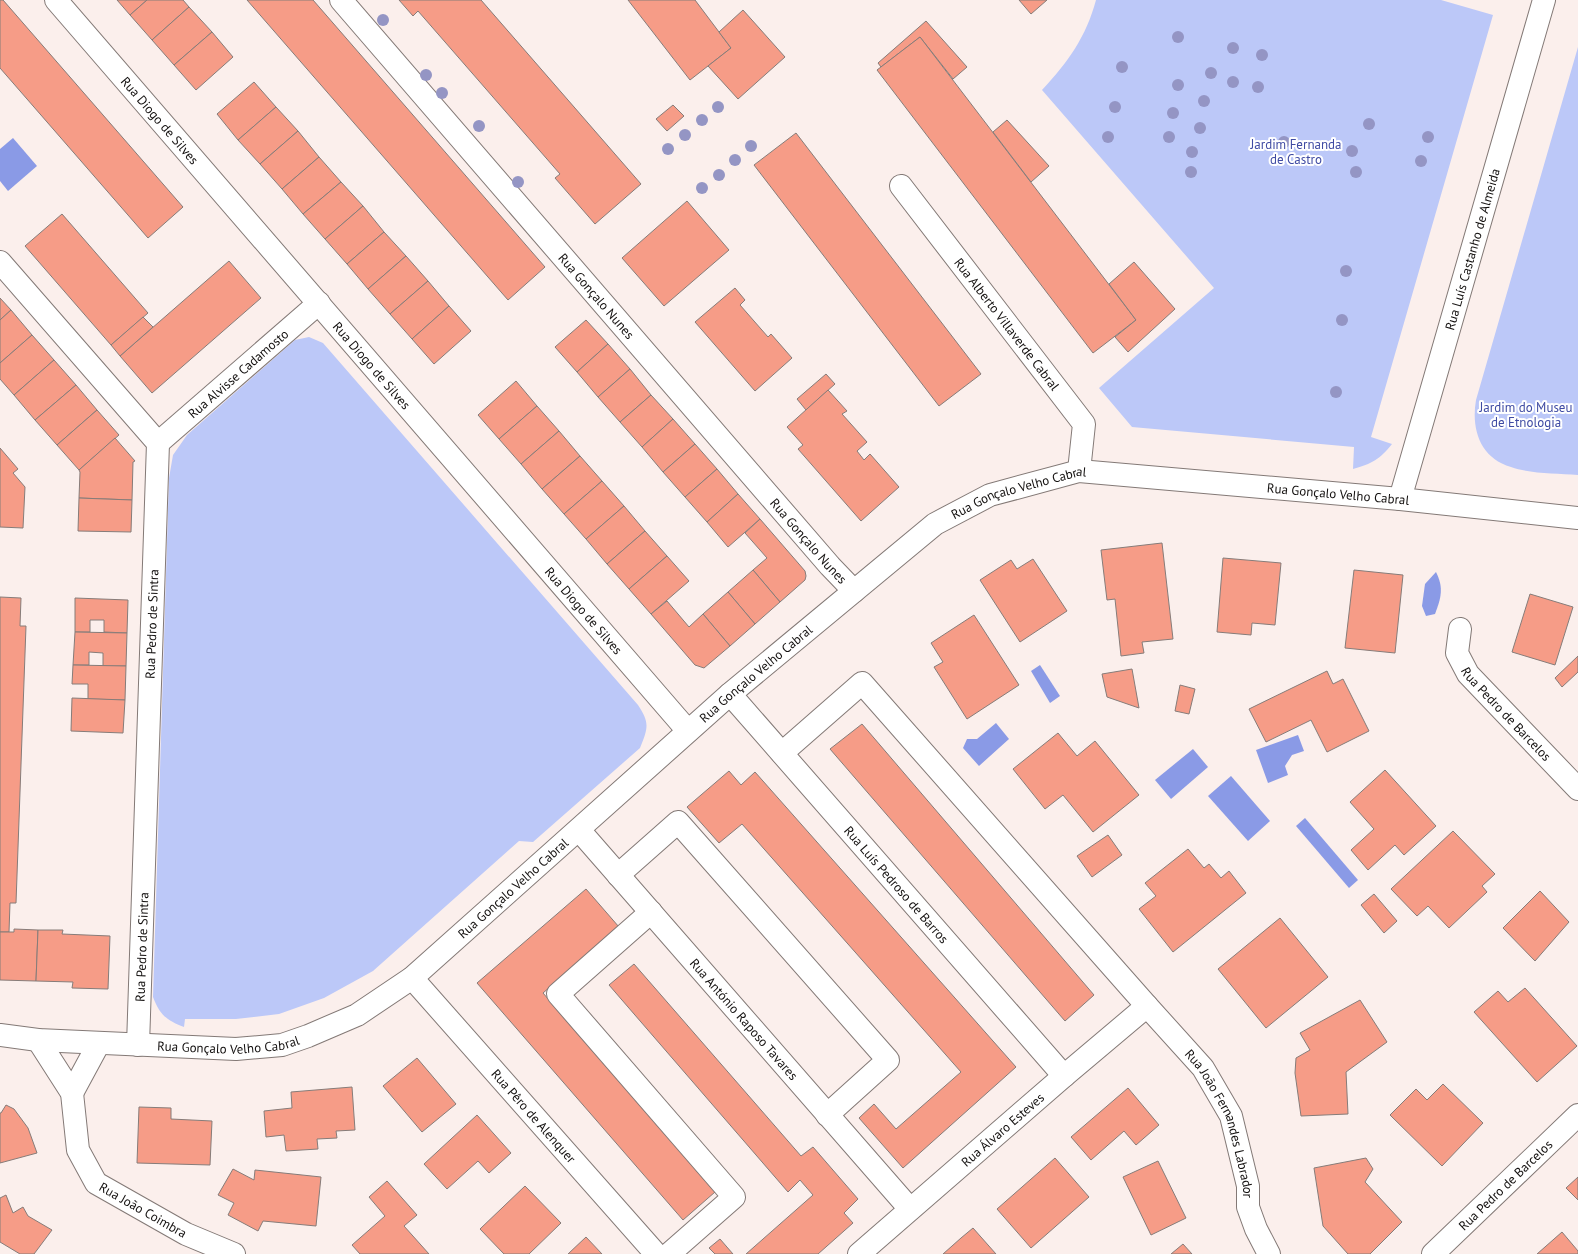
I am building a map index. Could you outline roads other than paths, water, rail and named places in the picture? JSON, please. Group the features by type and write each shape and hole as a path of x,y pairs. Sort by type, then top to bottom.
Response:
{"street":[{"name":"Rua Diogo de Silves","path":"56,0 175,140 319,303 688,731"},
{"name":"Rua Gonçalo Nunes","path":"341,0 830,566 854,591"},
{"name":"Rua Luís Castanho de Almeida","path":"1400,499 1544,0"},
{"name":"Rua Alberto Villaverde Cabral","path":"901,186 1084,424 1078,471"},
{"path":"0,262 158,443"},
{"name":"Rua Alvisse Cadamosto","path":"158,443 319,303"},
{"name":"Rua Pedro de Sintra","path":"138,1045 158,443"},
{"name":"Rua Gonçalo Velho Cabral","path":"0,1035 38,1040 236,1049 282,1045 308,1036 357,1015 412,978 730,694 935,524 990,494 1078,471 1400,499 1578,518"},
{"name":"Rua Pedro de Barcelos","path":"1460,629 1457,653 1468,674 1578,790"},
{"name":"Rua João Fernandes Labrador","path":"782,753 862,683 1203,1068 1231,1116 1248,1186 1248,1207 1256,1229 1269,1254"},
{"name":"Rua Luís Pedroso de Barros","path":"730,694 1064,1076"},
{"path":"618,875 678,822 888,1060 827,1115"},
{"name":"Rua António Raposo Tavares","path":"578,830 910,1209"},
{"path":"651,912 558,994 734,1197 669,1254"},
{"name":"Rua Pêro de Alenquer","path":"412,978 656,1254"},
{"name":"Rua Álvaro Esteves","path":"859,1254 1147,1006"},
{"name":"Rua João Coimbra","path":"38,1040 72,1093 78,1150 96,1183 186,1234 234,1254"},
{"path":"72,1093 99,1043"},
{"name":"Rua Pedro de Barcelos","path":"1433,1254 1578,1115"}],"park label":[{"name":"Jardim Fernanda de Castro","path":"1296,152"},
{"name":"Jardim do Museu de Etnologia","path":"1526,414"}]}
